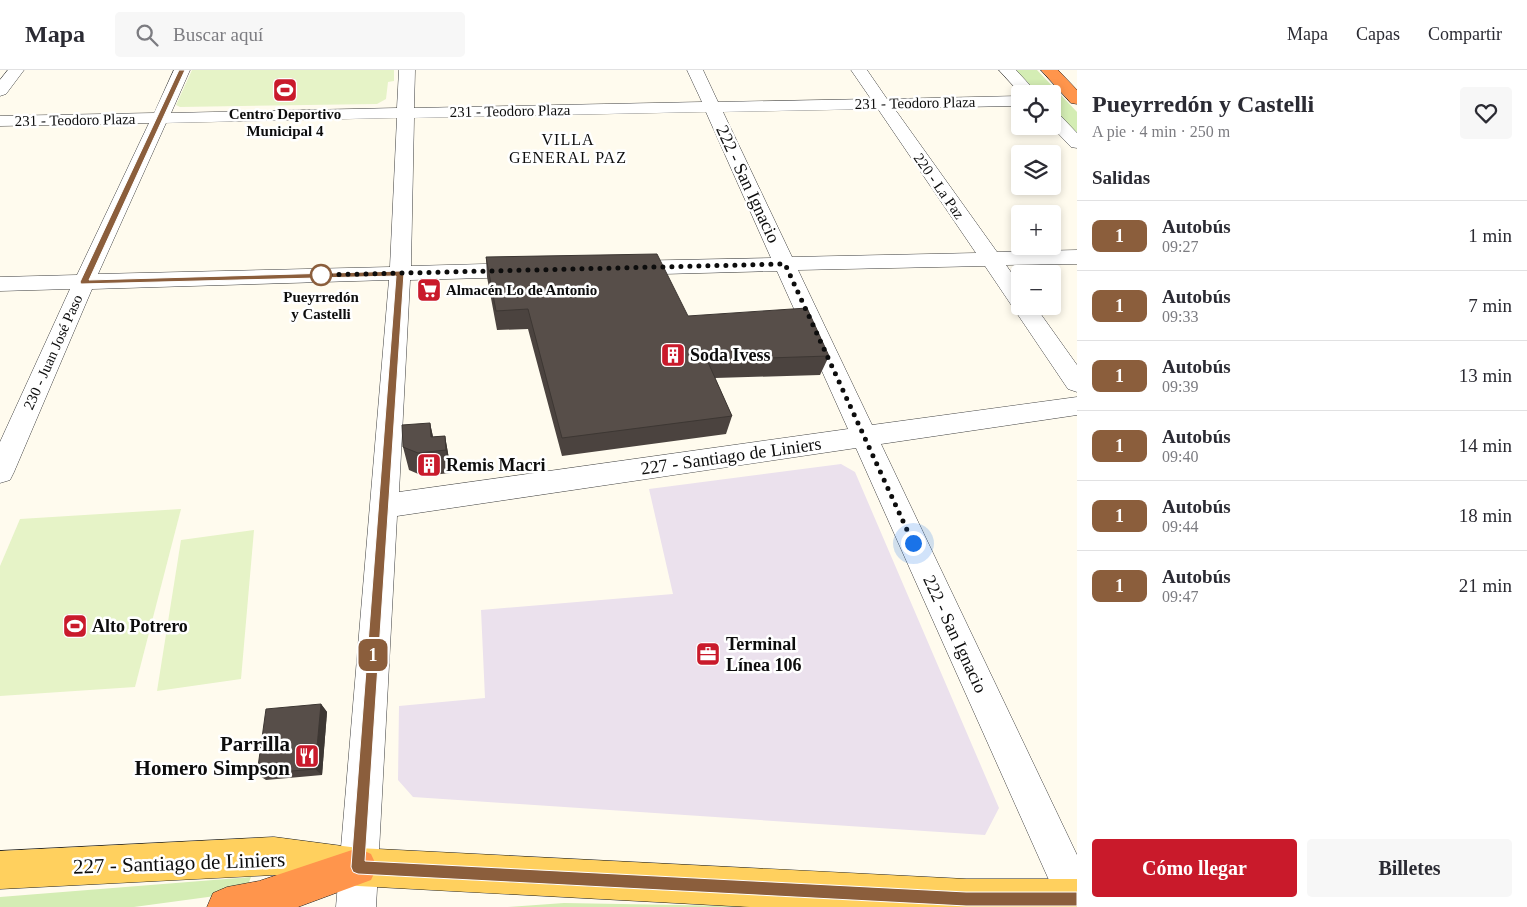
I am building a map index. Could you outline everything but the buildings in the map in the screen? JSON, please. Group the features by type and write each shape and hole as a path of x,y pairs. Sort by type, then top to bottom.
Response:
{"highway":[{"path":"1049,70 1077,99"},
{"path":"227,907 259,901 358,867"}],"main road":[{"name":"227 - Santiago de Liniers","path":"0,870 274,856 358,867 966,899 1077,898"}],"street":[{"path":"0,91 16,70"},
{"name":"230 - Juan José Paso","path":"0,472 84,282 182,70"},
{"path":"356,907 400,273 407,70"},
{"name":"222 - San Ignacio","path":"695,70 1077,898"},
{"name":"220 - La Paz","path":"859,70 1011,288"},
{"path":"1007,70 1021,85"},
{"name":"231 - Teodoro Plaza","path":"0,122 1011,101"},
{"path":"1061,126 1077,143"},
{"path":"607,268 1077,257"},
{"path":"0,284 538,270"},
{"path":"1029,315 1077,383"},
{"name":"227 - Santiago de Liniers","path":"385,506 1077,406"}],"shaded area":[{"name":"Terminal Línea 106","path":"841,464 855,472 999,808 985,835 413,797 398,780 399,706 485,698 481,610 673,594 649,489"}],"green space":[{"name":"Centro Deportivo Municipal 4","path":"192,70 394,70 394,81 388,82 386,99 377,104 180,107 176,105"},
{"path":"1012,70 1037,70 1051,85 1026,85"},
{"path":"1061,95 1077,112 1077,138 1061,121"},
{"name":"Alto Potrero","path":"181,509 135,687 0,696 0,566 20,519"},
{"path":"254,530 241,679 157,691 181,540"},
{"path":"251,877 245,892 134,907 0,907 0,897"},
{"path":"564,903 788,907 508,907"}],"bus line":[{"name":"1","path":"182,70 84,282 400,273 358,867 966,899 1077,899"}],"place":[{"name":"Centro Deportivo Municipal 4","path":"285,90"},
{"name":"Pueyrredón y Castelli","path":"321,275"},
{"name":"Almacén Lo de Antonio","path":"429,290"},
{"name":"Soda Ivess","path":"673,355"},
{"name":"Remis Macri","path":"429,465"},
{"name":"Alto Potrero","path":"75,626"},
{"name":"Terminal Línea 106","path":"708,654"},
{"name":"Parrilla Homero Simpson","path":"307,756"}],"district":[{"name":"VILLA GENERAL PAZ","path":"568,148"}],"route":[{"path":"321,275 785,264 913,543"}]}
